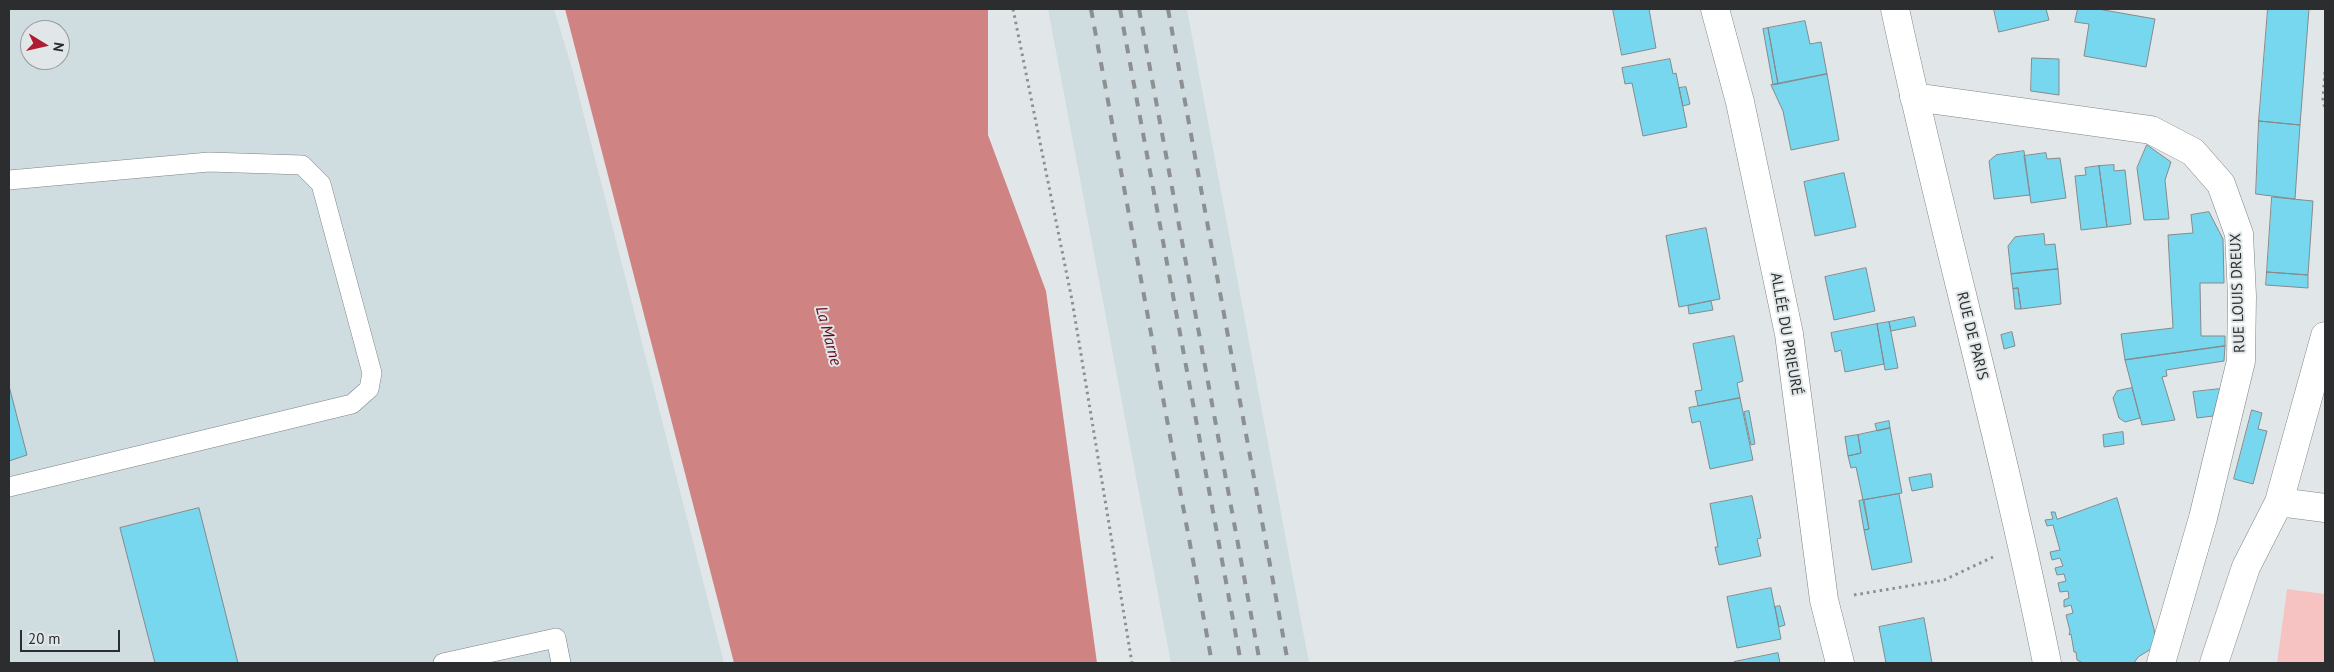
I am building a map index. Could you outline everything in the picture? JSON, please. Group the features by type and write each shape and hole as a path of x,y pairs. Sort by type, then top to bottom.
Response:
{"street":[{"name":"ALLÉE DU PRIEURÉ","path":"1715,9 1740,102 1789,334 1824,600 1840,663"},
{"name":"RUE DE PARIS","path":"1895,9 1914,97 2023,542 2047,663"},
{"name":"RUE LOUIS DREUX","path":"1914,97 2151,130 2193,152 2221,184 2239,234 2241,361 2203,518 2161,663"},
{"path":"2214,663 2246,567 2279,502 2325,336"},
{"path":"2279,502 2325,508"}],"lane":[{"path":"9,180 209,162 302,164 321,184 372,374 369,389 352,404 9,487"},
{"path":"443,663 556,638 561,663"}],"path":[{"path":"1013,9 1072,300 1132,663"},
{"path":"2325,72 2323,99 2325,109"},
{"path":"1824,600 1944,580 2023,542"}],"shaded area":[{"path":"9,9 554,9 571,65 724,663 9,663"},
{"path":"1048,9 1187,9 1309,663 1171,663"},
{"path":"2287,589 2325,594 2325,663 2277,663"}],"water":[{"name":"La Marne","path":"565,9 988,9 988,135 1046,291 1097,663 734,663"}],"building":[{"path":"1613,9 1649,9 1656,48 1622,55"},
{"path":"1994,9 2046,9 2049,20 1999,32"},
{"path":"2078,9 2098,9 2155,19 2146,67 2084,56 2089,24 2075,22"},
{"path":"2268,9 2309,9 2300,125 2259,121"},
{"path":"1805,21 1810,44 1821,42 1827,74 1778,84 1768,28"},
{"path":"1768,28 1778,84 1773,85 1763,29"},
{"path":"2032,58 2059,59 2059,95 2031,91"},
{"path":"1670,59 1673,74 1676,73 1687,127 1643,136 1632,83 1625,84 1622,68"},
{"path":"1827,74 1839,140 1791,150 1783,111 1771,85"},
{"path":"1686,87 1690,104 1683,106 1679,88"},
{"path":"2259,121 2300,125 2295,199 2256,194"},
{"path":"2147,145 2171,162 2165,180 2169,219 2144,220 2137,168"},
{"path":"2024,151 2030,195 1994,199 1989,161 1996,155"},
{"path":"2046,153 2047,159 2060,158 2066,198 2031,203 2024,156"},
{"path":"2114,165 2114,171 2125,170 2131,224 2107,227 2099,166"},
{"path":"2099,166 2107,227 2081,230 2075,176 2086,175 2085,168"},
{"path":"1844,173 1856,227 1815,236 1804,182"},
{"path":"2272,197 2313,201 2308,275 2267,272"},
{"path":"2209,212 2223,239 2224,283 2200,283 2201,336 2225,336 2225,346 2125,360 2121,334 2173,328 2168,235 2193,233 2191,215"},
{"path":"1706,228 1720,299 1679,307 1666,236"},
{"path":"2044,234 2045,245 2055,244 2058,269 2011,274 2008,246 2015,237"},
{"path":"1866,268 1875,311 1834,320 1825,277"},
{"path":"2058,269 2061,304 2021,309 2018,288 2013,289 2011,274"},
{"path":"2267,272 2308,275 2308,288 2266,285"},
{"path":"2018,288 2021,309 2015,309 2013,289"},
{"path":"1711,301 1713,310 1689,314 1688,306"},
{"path":"1914,317 1916,326 1891,331 1889,322"},
{"path":"1889,322 1898,368 1885,370 1877,324"},
{"path":"1877,324 1884,364 1845,372 1841,350 1835,352 1831,333"},
{"path":"2012,332 2015,346 2004,349 2001,335"},
{"path":"1734,336 1743,381 1737,383 1740,398 1698,406 1695,391 1702,390 1693,344"},
{"path":"2225,346 2224,361 2166,370 2167,376 2162,377 2175,420 2142,425 2125,360"},
{"path":"9,386 27,455 9,461"},
{"path":"2132,388 2140,418 2125,422 2119,418 2113,398 2117,391"},
{"path":"2220,389 2213,416 2197,418 2193,392"},
{"path":"1740,398 1753,460 1710,469 1700,421 1692,423 1689,408"},
{"path":"2252,410 2262,413 2258,429 2267,431 2253,484 2234,479"},
{"path":"1749,411 1755,444 1751,445 1744,412"},
{"path":"1889,421 1890,428 1877,431 1875,424"},
{"path":"1890,428 1902,493 1863,500 1856,467 1851,468 1848,456 1861,453 1858,435"},
{"path":"2123,432 2124,444 2104,447 2103,435"},
{"path":"1858,435 1861,453 1848,456 1845,437"},
{"path":"1931,474 1933,487 1912,491 1909,478"},
{"path":"1899,494 1912,562 1872,570 1864,530 1869,529 1864,500"},
{"path":"1752,496 1761,538 1757,539 1761,556 1719,565 1715,547 1718,547 1710,504"},
{"path":"2117,498 2154,629 2156,646 2138,657 2134,663 2083,663 2077,660 2071,634 2069,635 2070,631 2066,615 2073,613 2071,605 2064,607 2064,600 2069,598 2068,591 2060,592 2058,583 2066,581 2064,574 2057,575 2055,568 2063,566 2060,558 2052,560 2050,552 2060,550 2053,525 2047,526 2045,520 2053,519 2051,512 2055,512 2057,519"},
{"path":"1863,500 1869,529 1864,530 1859,501"},
{"path":"199,508 238,663 155,663 120,528"},
{"path":"1771,588 1781,639 1737,648 1727,597"},
{"path":"1780,606 1785,625 1779,627 1775,607"},
{"path":"1924,618 1932,663 1886,663 1879,627"},
{"path":"1778,653 1780,663 1734,663 1734,662"}],"railway":[{"path":"1091,9 1212,663"},
{"path":"1120,9 1241,663"},
{"path":"1139,9 1260,663"},
{"path":"1168,9 1288,663"}]}
